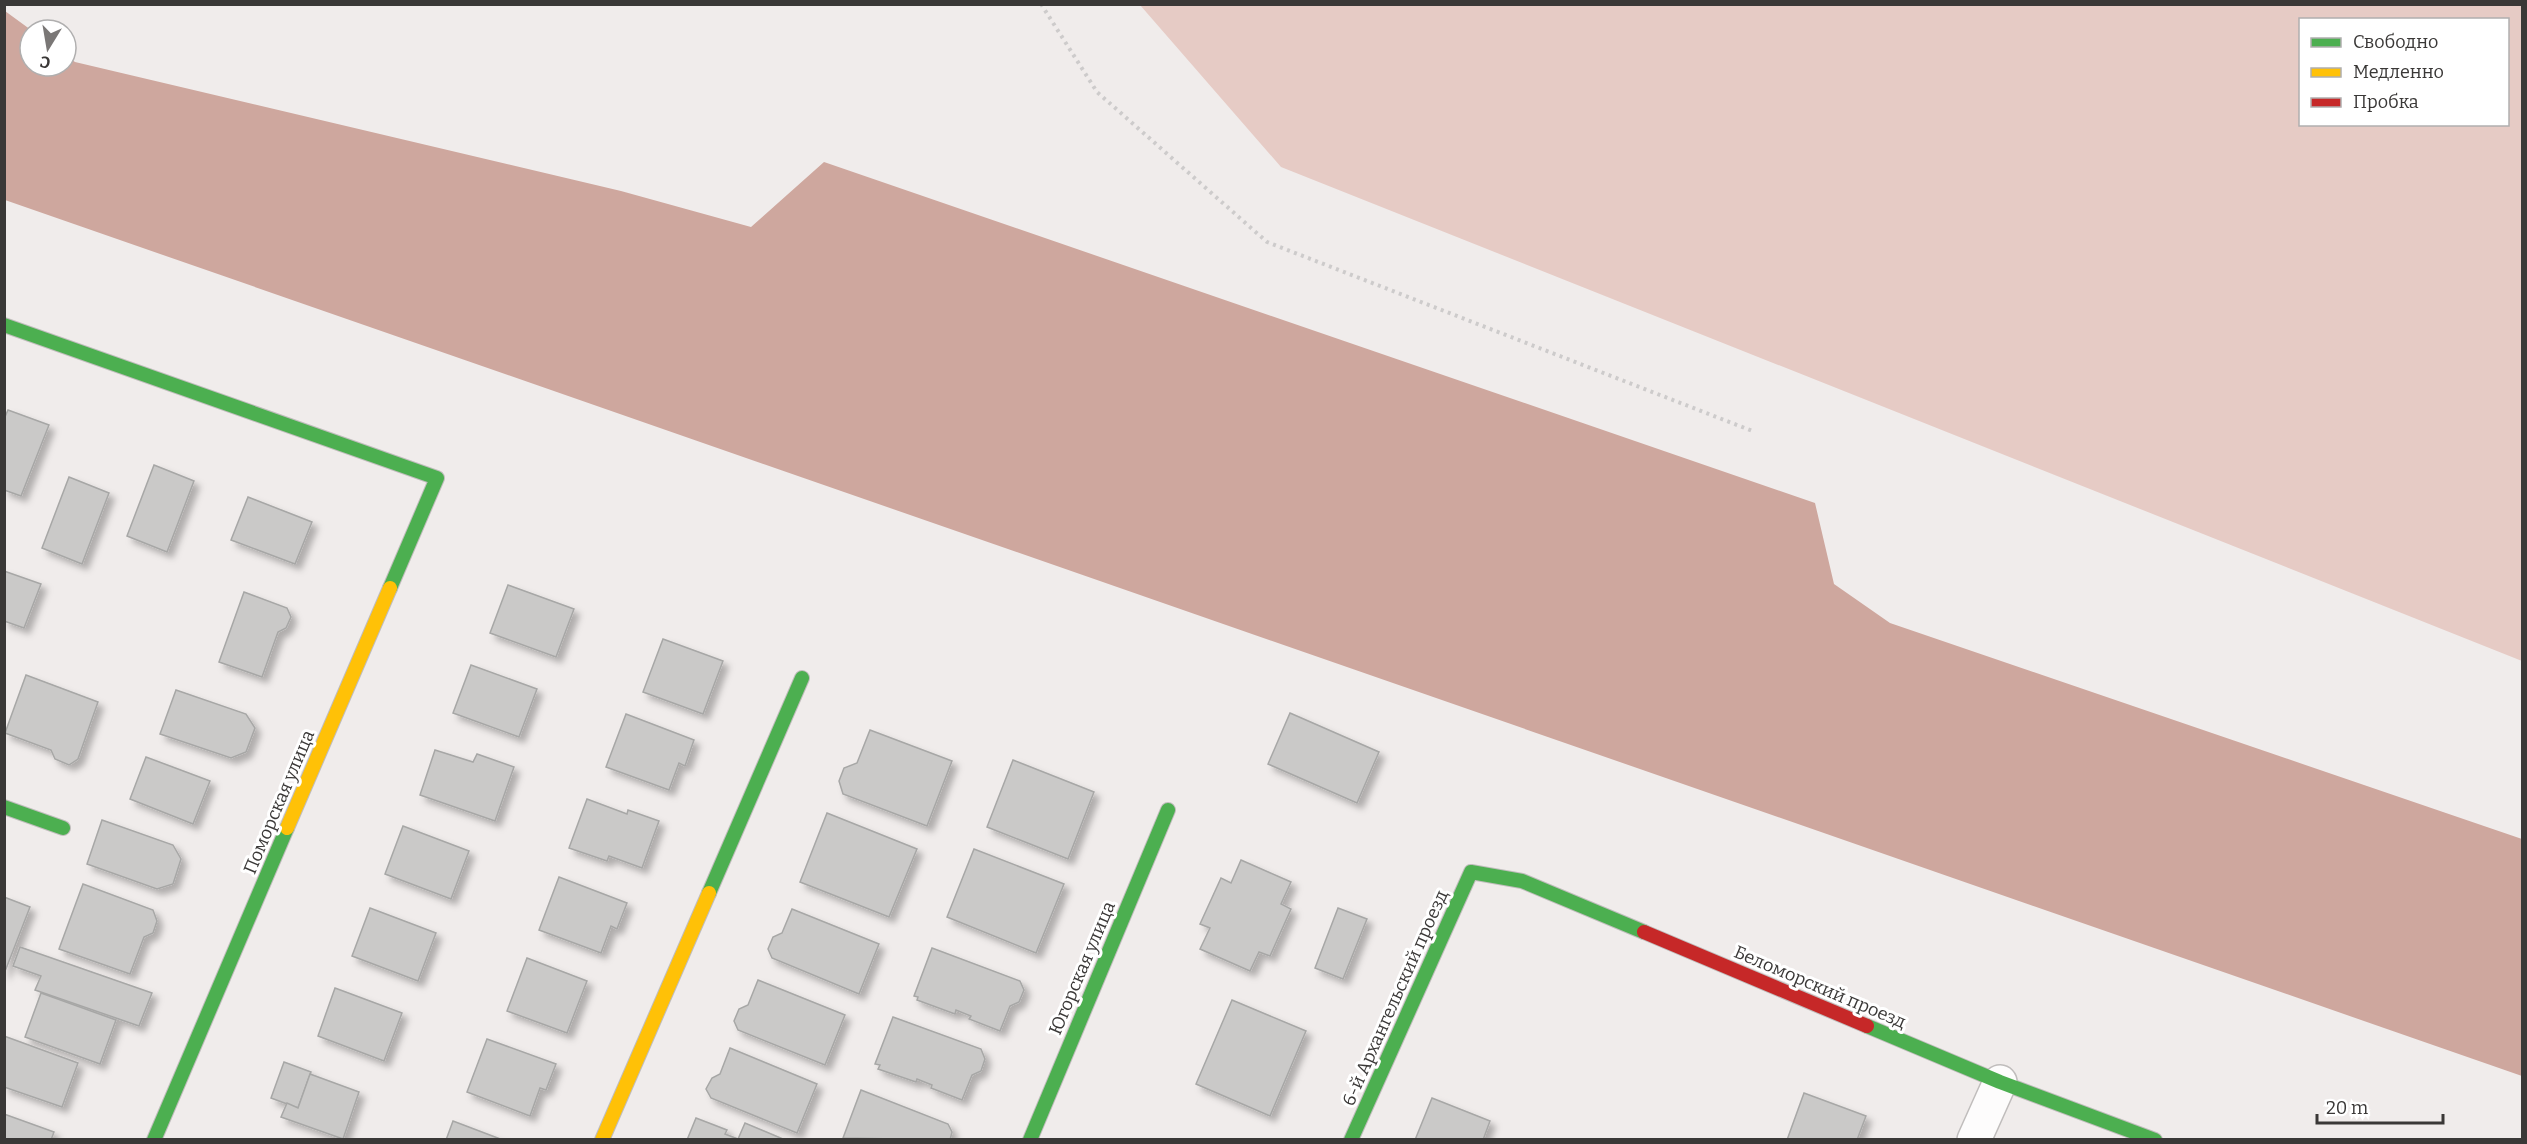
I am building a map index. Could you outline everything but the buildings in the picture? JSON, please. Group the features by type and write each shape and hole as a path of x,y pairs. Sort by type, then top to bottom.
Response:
{"street":[{"name":"Поморская улица","path":"4,325 437,478 154,1140"},
{"path":"602,1140 802,678"},
{"path":"4,807 63,828"},
{"name":"Югорская улица","path":"1030,1140 1168,810"},
{"name":"Беломорский проезд","path":"1471,872 1521,880 2000,1082 2155,1140"},
{"name":"6-й Архангельский проезд","path":"1351,1140 1471,872"},
{"path":"1974,1140 2000,1082"}],"path":[{"path":"1041,4 1097,92 1267,242 1755,432"}],"shaded area":[{"path":"1140,5 2522,5 2522,661 1281,167"},
{"path":"5,11 18,20 18,78 78,78 78,63 621,191 751,227 824,162 1815,503 1834,584 1890,623 2522,839 2522,1076 5,200"}],"traffic: fast":[{"path":"4,325 437,478 390,588"},
{"path":"709,893 802,678"},
{"path":"4,807 63,828"},
{"path":"1030,1140 1168,810"},
{"path":"154,1140 287,828"},
{"path":"1351,1140 1471,872 1522,881 1644,932"},
{"path":"1867,1026 2000,1082 2155,1140"}],"traffic: slow":[{"path":"287,828 390,588"},
{"path":"602,1140 709,893"}],"traffic: jam":[{"path":"1644,932 1867,1026"}]}
